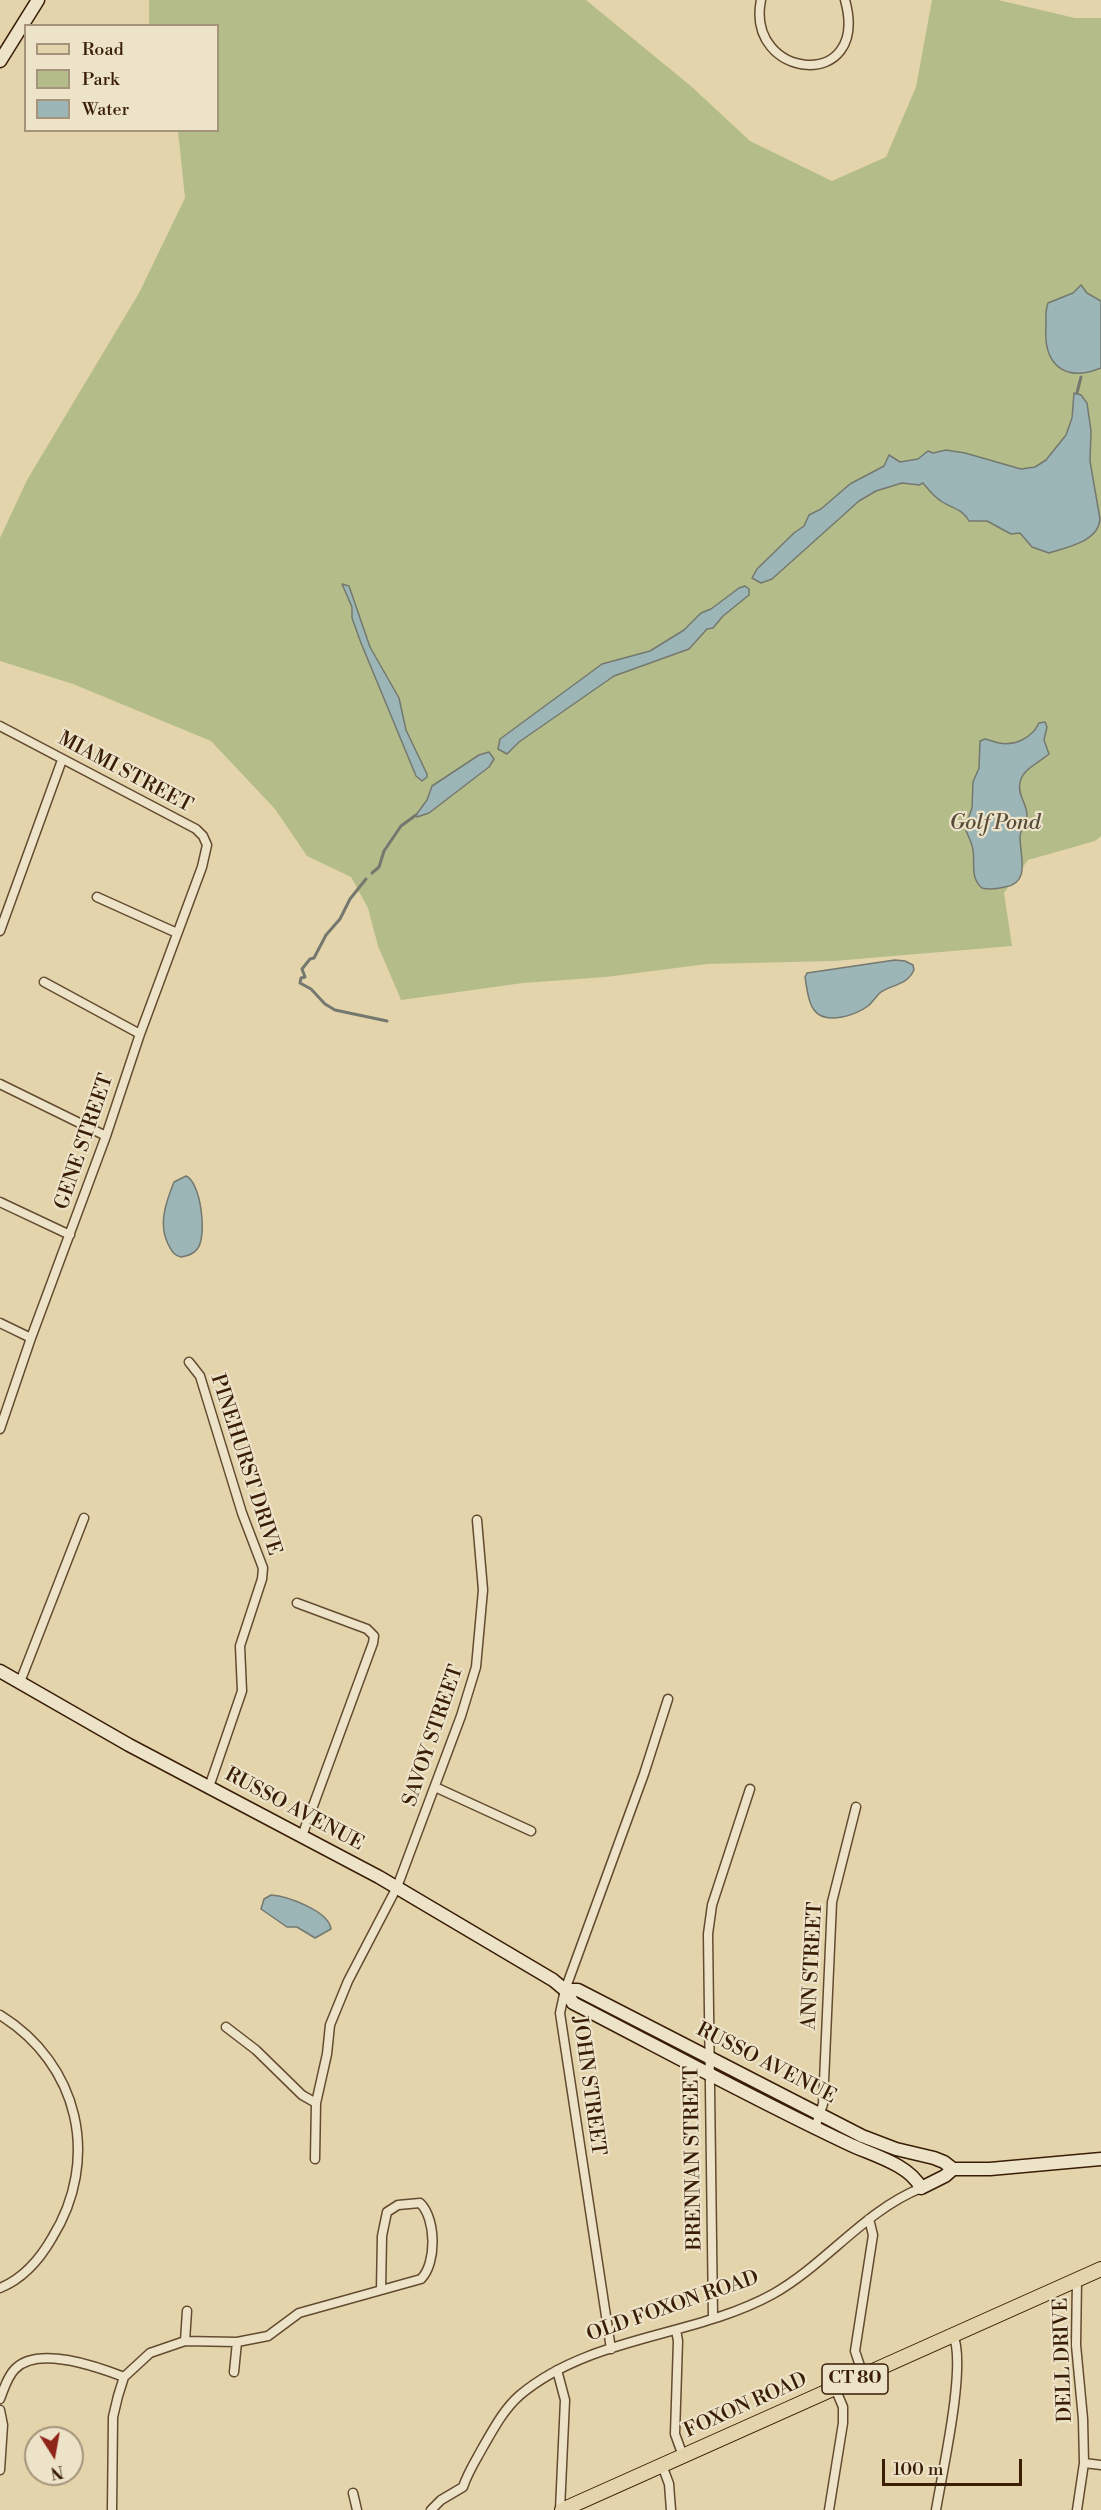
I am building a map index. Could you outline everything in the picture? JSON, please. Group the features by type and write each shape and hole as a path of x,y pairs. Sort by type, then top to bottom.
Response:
{"main road":[{"name":"CT 80","path":"1077,2280 1101,2269"},
{"name":"FOXON ROAD","path":"561,2510 1077,2280"}],"street":[{"path":"0,62 38,0"},
{"path":"761,0 760,18 771,48 788,61 801,66 820,64 840,52 846,43 849,30 845,0"},
{"name":"MIAMI STREET","path":"0,726 196,829 203,836 207,846 202,867"},
{"path":"0,931 62,760"},
{"name":"GENE STREET","path":"0,1429 31,1338 106,1136 140,1034 202,867"},
{"path":"96,897 177,933"},
{"path":"44,982 140,1034"},
{"path":"0,1084 106,1136"},
{"path":"0,1202 70,1235"},
{"path":"0,1323 31,1338"},
{"name":"PINEHURST DRIVE","path":"189,1362 200,1376 242,1513 263,1568 262,1579 240,1646 243,1691 209,1788"},
{"path":"20,1682 84,1518"},
{"name":"SAVOY STREET","path":"315,2159 316,2103 327,2054 330,2025 348,1982 398,1887 476,1667 483,1590 477,1520"},
{"path":"297,1603 367,1629 374,1636 374,1643 302,1836"},
{"name":"RUSSO AVENUE","path":"0,1671 94,1726 398,1887 544,1974 565,1990 573,2003 815,2128 900,2168 918,2182 921,2188"},
{"name":"JOHN STREET","path":"610,2349 561,2022 565,1990 644,1774 668,1699"},
{"path":"435,1787 531,1831"},
{"name":"BRENNAN STREET","path":"713,2318 708,1934 712,1905 750,1788"},
{"name":"ANN STREET","path":"815,2128 823,2104 832,1902 856,1807"},
{"name":"RUSSO AVENUE","path":"565,1990 578,1990 875,2141 934,2158 953,2169"},
{"path":"0,2015 33,2039 56,2070 68,2094 74,2115 78,2152 72,2196 59,2228 32,2265 0,2288"},
{"path":"226,2027 256,2050 302,2095 316,2103"},
{"path":"953,2169 1000,2168 1101,2159"},
{"name":"OLD FOXON ROAD","path":"431,2510 441,2500 463,2487 467,2474 495,2425 508,2408 520,2396 557,2370 610,2349 676,2330 755,2302 781,2288 838,2247 890,2203 945,2176 953,2169"},
{"path":"112,2510 113,2417 124,2377 150,2353 186,2341 237,2342 268,2336 299,2313 342,2303 381,2289 407,2285 421,2279 428,2272 431,2264 431,2224 427,2209 420,2203 398,2205 387,2212 384,2223 381,2289"},
{"path":"863,2375 855,2351 873,2235 869,2220"},
{"name":"DELL DRIVE","path":"1077,2280 1076,2345 1083,2419 1084,2463 1077,2510"},
{"path":"186,2341 187,2311"},
{"path":"676,2330 678,2356 675,2434 683,2456"},
{"path":"936,2510 957,2379 958,2353 953,2335"},
{"path":"234,2372 237,2342"},
{"path":"0,2399 16,2367 40,2359 90,2364 124,2377"},
{"path":"557,2370 565,2400 561,2510"},
{"path":"829,2510 843,2423 843,2408 835,2388"},
{"path":"0,2410 3,2426 0,2470"},
{"path":"1084,2463 1101,2465"},
{"path":"662,2465 669,2484 671,2510"},
{"path":"353,2493 357,2510"}],"green space":[{"path":"149,0 586,0 692,87 750,141 832,181 886,157 916,87 932,0 998,0 1075,18 1101,18 1101,836 1095,841 1028,860 1004,893 1012,946 834,961 707,964 606,977 523,983 401,1000 378,946 368,908 351,877 307,856 275,809 211,741 73,684 0,661 0,538 27,480 139,293 185,198 178,132 219,132 219,24 149,24"}],"water":[{"path":"1081,285 1087,293 1101,301 1101,368 1076,373 1058,367 1052,360 1046,339 1046,309 1048,303 1073,293"},
{"path":"1074,393 1081,395 1087,403 1091,431 1090,461 1100,519 1098,527 1088,538 1049,553 1032,547 1020,533 1011,534 987,521 969,521 960,511 936,497 923,483 919,485 902,483 876,491 859,501 772,579 761,583 752,578 757,569 804,526 809,515 821,509 850,484 884,466 889,455 900,462 918,459 928,451 933,453 946,450 1021,469 1035,467 1046,460 1066,435 1072,418"},
{"path":"342,584 349,586 370,647 399,698 406,730 427,774 422,781 416,776 361,643 352,618 352,607"},
{"path":"745,586 749,589 749,595 723,616 713,628 707,629 689,649 614,676 519,742 507,754 498,749 500,739 602,664 650,651 684,630 701,613 711,609"},
{"name":"Golf Pond","path":"1045,722 1047,727 1044,740 1049,754 1024,774 1019,787 1027,815 1020,837 1021,874 1018,880 1005,887 982,888 974,875 972,847 965,827 972,808 973,782 979,768 980,741 985,739 1005,744 1017,742 1032,733 1039,723"},
{"path":"489,752 494,759 489,767 429,813 417,817 432,786 479,755"},
{"path":"895,960 913,965 914,970 911,975 908,979 881,992 862,1010 832,1018 824,1017 813,1009 806,986 807,973"},
{"path":"186,1176 191,1180 199,1198 202,1232 198,1248 191,1254 181,1257 174,1254 168,1244 163,1221 174,1182"},
{"path":"271,1895 296,1901 315,1911 329,1922 331,1929 315,1938 297,1927 287,1927 261,1909 264,1899"}],"waterway":[{"path":"1077,393 1081,377"},
{"path":"372,873 379,867 384,851 401,826 416,815"},
{"path":"366,879 350,899 340,919 326,935 314,958 310,959 302,969 305,977 301,978 300,983 311,989 325,1004 335,1010 387,1021"}]}
